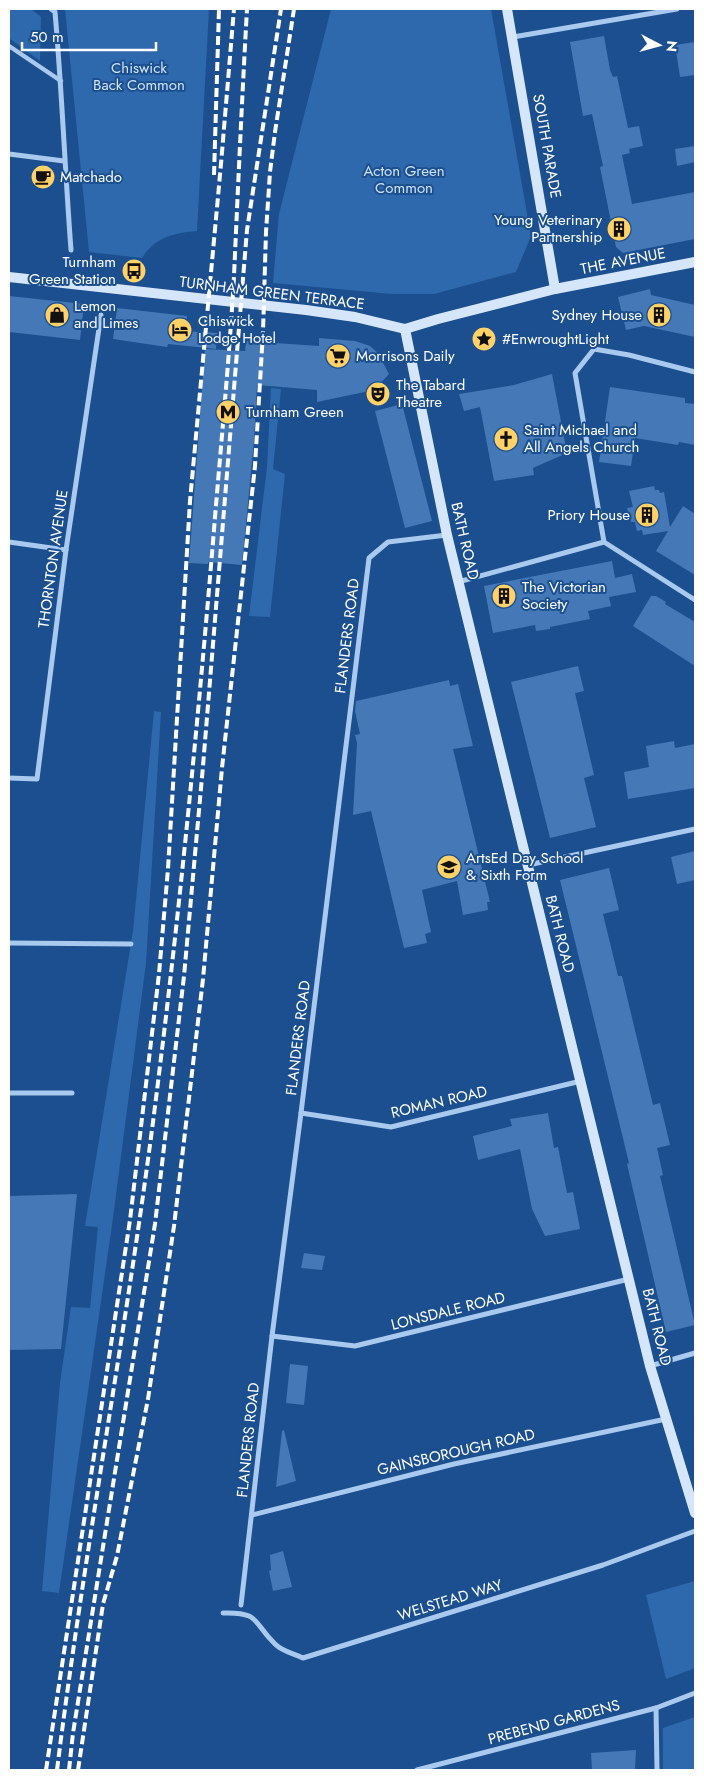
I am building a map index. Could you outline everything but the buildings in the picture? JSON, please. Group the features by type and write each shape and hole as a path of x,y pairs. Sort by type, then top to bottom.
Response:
{"main road":[{"name":"SOUTH PARADE","path":"507,9 555,289"},
{"name":"THE AVENUE","path":"555,289 695,262"},
{"name":"TURNHAM GREEN TERRACE","path":"9,276 306,310 355,317 405,329"},
{"path":"405,329 555,289"},
{"name":"BATH ROAD","path":"405,329 458,582 650,1366 695,1513"}],"street":[{"path":"51,9 55,12 61,81 64,162 71,250"},
{"path":"513,37 678,9"},
{"path":"9,46 61,81"},
{"path":"9,154 64,162"},
{"name":"THORNTON AVENUE","path":"9,778 37,779 66,550 101,315"},
{"path":"604,542 576,373 594,349 695,372"},
{"name":"FLANDERS ROAD","path":"241,1605 272,1336 369,558 388,542 447,535"},
{"path":"9,542 66,550"},
{"path":"458,582 604,542 695,600"},
{"path":"528,865 695,829"},
{"path":"9,943 132,944"},
{"name":"ROMAN ROAD","path":"301,1113 391,1127 581,1081"},
{"path":"9,1093 72,1093"},
{"name":"LONSDALE ROAD","path":"272,1336 355,1346 629,1279"},
{"path":"650,1366 695,1353"},
{"name":"GAINSBOROUGH ROAD","path":"252,1515 454,1464 666,1419"},
{"name":"WELSTEAD WAY","path":"240,1613 253,1619 283,1651 303,1658 594,1568 695,1531"},
{"path":"224,1614 240,1613 241,1605"},
{"name":"PREBEND GARDENS","path":"417,1770 656,1708 695,1693"},
{"path":"656,1708 657,1770"}],"green space":[{"path":"9,9 31,9 41,17 40,61 9,38"},
{"name":"Chiswick Back Common","path":"65,9 209,9 197,231 166,237 153,245 142,258 89,252"},
{"name":"Acton Green Common","path":"331,9 491,9 531,236 516,272 434,294 392,294 273,283 279,214"},
{"path":"271,388 281,389 273,469 285,474 270,617 249,616 267,467"},
{"path":"154,711 161,712 146,963 113,1218 59,1593 42,1591 60,1383 71,1307 90,1308 98,1227 85,1226 133,931"},
{"path":"695,1581 695,1668 666,1679 646,1595"},
{"path":"695,1717 695,1770 663,1770 663,1728"}],"railway":[{"path":"214,175 219,9"},
{"path":"46,1770 130,1220 159,974 168,869 190,501 234,9"},
{"path":"57,1770 81,1596 148,1161 182,875 230,343 247,9"},
{"path":"69,1770 73,1733 155,1224 184,976 247,230 281,9"},
{"path":"78,1770 103,1604 117,1556 148,1399 174,1226 203,979 222,768 255,466 270,172 294,9"}],"place":[{"name":"Matchado","path":"43,177"},
{"name":"Young Veterinary Partnership","path":"619,229"},
{"name":"Turnham Green Station","path":"134,271"},
{"name":"Lemon and Limes","path":"57,315"},
{"name":"Sydney House","path":"659,315"},
{"name":"Chiswick Lodge Hotel","path":"180,330"},
{"name":"#EnwroughtLight","path":"484,339"},
{"name":"Morrisons Daily","path":"338,356"},
{"name":"The Tabard Theatre","path":"378,394"},
{"name":"Turnham Green","path":"228,412"},
{"name":"Saint Michael and All Angels Church","path":"506,439"},
{"name":"Priory House","path":"647,515"},
{"name":"The Victorian Society","path":"504,596"},
{"name":"ArtsEd Day School & Sixth Form","path":"449,867"}]}
